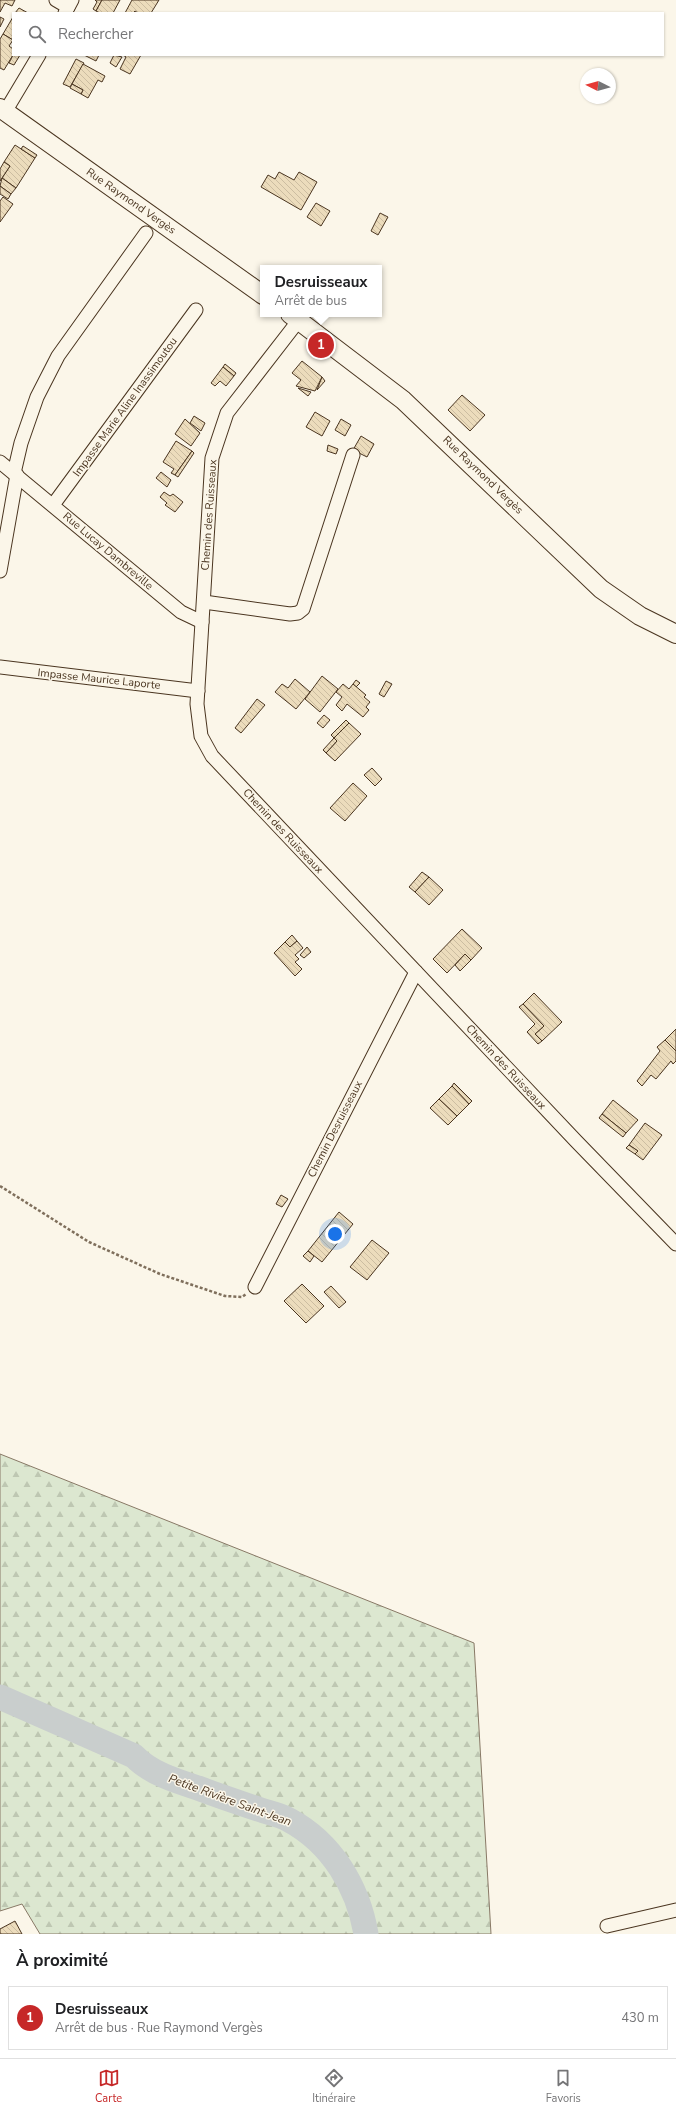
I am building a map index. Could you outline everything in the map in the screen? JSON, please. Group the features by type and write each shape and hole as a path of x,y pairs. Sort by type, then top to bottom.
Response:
{"main road":[{"name":"Rue Raymond Vergès","path":"3,110 260,293"},
{"name":"Rue Raymond Vergès","path":"294,317 403,400 601,589 640,616 676,634"}],"street":[{"path":"56,0 68,7"},
{"path":"3,110 38,56"},
{"path":"0,571 21,442 37,398 58,356 146,233"},
{"name":"Impasse Marie Aline Inassimoutou","path":"53,504 196,310"},
{"name":"Chemin des Ruisseaux","path":"294,317 228,413 212,458 197,704 202,736 212,756 676,1244"},
{"path":"204,602 290,614 298,613 303,609 353,455"},
{"name":"Rue Lucay Dambreville","path":"0,462 53,504 182,612 202,622"},
{"name":"Impasse Maurice Laporte","path":"0,668 198,690"},
{"name":"Chemin Desruisseaux","path":"255,1287 416,972"},
{"path":"607,1926 676,1910"}],"path":[{"path":"0,1186 89,1242 160,1274 225,1296 242,1297 255,1287"}],"green space":[{"path":"0,1454 474,1643 491,1934 40,1934 22,1904 0,1911"}],"building":[{"path":"0,0 15,0 12,6 5,3 0,12"},
{"path":"95,0 102,0 96,11 93,9 97,2"},
{"path":"102,0 120,0 114,12 96,11"},
{"path":"132,0 159,0 152,12 126,12"},
{"path":"19,8 26,12 16,12"},
{"path":"0,17 4,19 0,27"},
{"path":"12,19 12,39 3,34"},
{"path":"3,34 12,39 9,46 12,48 12,56 4,70 0,68 0,39"},
{"path":"12,56 19,56 14,65 9,63"},
{"path":"86,56 98,56 96,61"},
{"path":"114,56 122,57 116,67 110,63"},
{"path":"124,56 140,56 130,74 120,69 126,57"},
{"path":"76,59 84,63 70,87 63,84"},
{"path":"83,64 105,76 102,82 98,80 88,98 81,94 83,90 72,84"},
{"path":"72,84 83,90 81,94 70,88"},
{"path":"15,145 35,158 16,188 2,178 10,166 4,162"},
{"path":"23,146 37,155 35,158 21,149"},
{"path":"4,162 10,166 0,181 0,169"},
{"path":"279,172 294,180 299,172 317,182 301,210 261,187 268,175 275,179"},
{"path":"2,178 16,188 11,194 0,186"},
{"path":"0,186 11,194 8,199 0,194"},
{"path":"3,197 13,204 0,222 0,201"},
{"path":"316,203 330,211 321,226 307,217"},
{"path":"380,213 388,217 378,235 371,231"},
{"path":"302,361 322,377 315,391 296,386 301,380 292,373"},
{"path":"225,364 236,373 234,376 223,367"},
{"path":"223,367 234,376 226,386 220,381 215,386 211,383"},
{"path":"322,377 325,381 317,390"},
{"path":"298,388 311,392 308,396"},
{"path":"462,395 485,415 470,431 448,410"},
{"path":"315,412 330,421 322,436 306,427"},
{"path":"194,416 205,423 201,431 190,423"},
{"path":"185,419 200,433 191,446 175,434"},
{"path":"341,419 351,425 345,436 335,430"},
{"path":"361,436 374,444 367,457 353,450"},
{"path":"176,441 192,451 175,475 171,473 174,469 163,462"},
{"path":"328,445 338,449 336,454 327,451"},
{"path":"192,451 194,453 178,477 175,475"},
{"path":"161,472 171,480 167,487 156,478"},
{"path":"164,492 170,496 173,494 183,502 175,512 165,505 167,503 160,497"},
{"path":"322,676 338,689 320,712 305,699"},
{"path":"295,679 310,692 296,709 275,692 282,684 288,688"},
{"path":"356,680 360,683 356,687 353,684"},
{"path":"386,681 392,684 384,697 379,694"},
{"path":"343,684 349,689 353,684 366,695 364,697 370,702 366,707 369,710 363,717 347,704 342,711 336,705 342,697 336,692"},
{"path":"257,699 265,705 241,733 235,728"},
{"path":"324,715 330,720 323,728 317,723"},
{"path":"346,720 349,723 334,738 331,735"},
{"path":"349,723 361,734 335,761 326,753 337,741 334,738"},
{"path":"334,738 337,741 326,753 323,750"},
{"path":"372,768 382,779 375,786 364,775"},
{"path":"353,783 367,796 345,821 330,808"},
{"path":"422,872 429,877 415,892 409,887"},
{"path":"429,877 443,890 429,905 415,892"},
{"path":"462,929 482,948 471,960 465,954 447,973 433,959"},
{"path":"292,935 297,941 290,947 285,942"},
{"path":"297,941 303,948 295,955 299,959 295,962 302,969 295,976 274,953 285,942 290,947"},
{"path":"307,947 311,952 304,958 300,955"},
{"path":"465,954 471,960 460,971 455,965"},
{"path":"534,993 562,1022 542,1041 535,1034 544,1026 523,1004"},
{"path":"523,1004 544,1026 535,1034 542,1041 538,1044 527,1032 535,1024 519,1007"},
{"path":"676,1029 676,1051 665,1040"},
{"path":"665,1040 676,1051 676,1061 673,1064 671,1061 656,1079 651,1075 642,1086 637,1081 660,1051 657,1047"},
{"path":"454,1083 472,1101 469,1104 452,1086"},
{"path":"452,1086 469,1104 457,1116 439,1099"},
{"path":"439,1099 457,1116 448,1125 430,1108"},
{"path":"613,1100 638,1120 626,1133 602,1114"},
{"path":"602,1114 626,1133 623,1137 599,1118"},
{"path":"645,1123 662,1135 643,1160 635,1154 638,1151 629,1145"},
{"path":"629,1145 638,1151 635,1154 626,1148"},
{"path":"281,1195 288,1199 282,1207 276,1204"},
{"path":"339,1212 353,1224 322,1262 308,1251"},
{"path":"372,1240 389,1253 367,1280 350,1267"},
{"path":"308,1251 314,1256 310,1262 303,1256"},
{"path":"302,1284 324,1306 306,1323 284,1301"},
{"path":"331,1286 346,1302 339,1308 324,1292"},
{"path":"15,1921 22,1934 0,1934 0,1929"}],"waterway":[{"name":"Petite Rivière Saint-Jean","path":"0,1697 134,1756 140,1762 164,1776 289,1820 318,1841 341,1868 357,1900 366,1934"}],"place":[{"name":"Desruisseaux","path":"321,345"}]}
